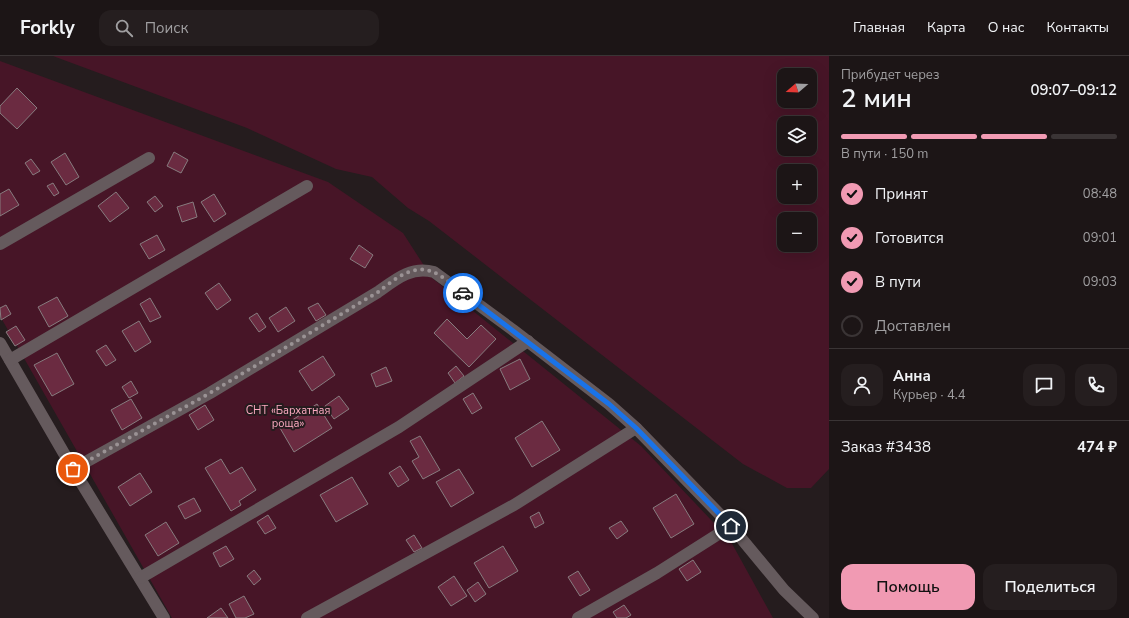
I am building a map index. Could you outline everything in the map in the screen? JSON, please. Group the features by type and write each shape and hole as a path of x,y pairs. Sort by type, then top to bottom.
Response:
{"lane":[{"path":"0,244 149,158"},
{"path":"10,360 307,186"},
{"path":"73,469 217,389 378,292 404,273 423,269 434,272 528,341 609,404 636,428 731,526 784,590 813,618"},
{"path":"140,578 400,427 528,341"},
{"path":"0,343 73,469 164,618"},
{"path":"307,618 514,505 636,428"},
{"path":"578,618 657,573 731,526"}],"green space":[{"path":"53,56 829,56 829,469 811,488 787,488 743,464 429,221 408,208 372,177 336,169 247,128"},
{"name":"СНТ «Бархатная роща»","path":"0,61 328,182 403,233 432,278 641,446 730,540 773,618 172,618 0,316"}],"building":[{"path":"17,88 37,108 17,129 0,113 0,106"},
{"path":"174,152 188,160 181,173 167,166"},
{"path":"65,153 79,177 66,185 51,162"},
{"path":"31,159 40,171 33,175 25,163"},
{"path":"53,183 59,193 54,196 47,186"},
{"path":"9,189 19,205 0,216 0,194"},
{"path":"116,192 129,208 110,222 98,206"},
{"path":"214,194 226,214 214,222 201,202"},
{"path":"155,196 163,206 155,212 147,202"},
{"path":"193,202 197,217 182,222 177,207"},
{"path":"157,235 165,250 149,259 140,244"},
{"path":"359,245 373,255 365,268 350,259"},
{"path":"219,283 231,300 217,310 205,293"},
{"path":"57,297 68,316 49,327 38,307"},
{"path":"150,298 161,317 150,322 140,304"},
{"path":"318,303 326,315 316,321 308,308"},
{"path":"6,305 11,314 1,320 0,308"},
{"path":"286,307 295,321 278,332 269,318"},
{"path":"257,313 266,327 259,332 249,318"},
{"path":"447,319 467,339 481,325 496,339 469,367 434,333"},
{"path":"139,321 151,342 135,352 122,331"},
{"path":"16,326 25,340 15,346 6,332"},
{"path":"106,345 116,360 106,366 96,351"},
{"path":"57,353 74,384 52,396 34,365"},
{"path":"323,356 335,375 312,391 299,371"},
{"path":"520,359 530,379 510,390 500,369"},
{"path":"456,366 464,376 455,383 448,373"},
{"path":"386,367 392,381 376,387 371,374"},
{"path":"131,381 138,393 129,398 122,387"},
{"path":"473,393 482,408 472,414 463,399"},
{"path":"339,396 349,409 334,419 325,406"},
{"path":"131,399 142,418 122,430 111,410"},
{"path":"317,404 332,428 294,452 280,428"},
{"path":"205,405 214,420 198,430 189,415"},
{"path":"542,421 560,450 532,467 515,438"},
{"path":"420,436 440,470 423,479 412,461 419,457 410,441"},
{"path":"221,459 230,474 242,467 256,490 239,501 241,505 231,511 205,468"},
{"path":"400,466 409,480 398,487 389,473"},
{"path":"459,469 474,493 451,507 436,482"},
{"path":"140,473 152,492 130,506 118,487"},
{"path":"352,477 368,504 336,522 320,495"},
{"path":"676,494 694,524 671,538 653,508"},
{"path":"194,498 201,511 185,519 178,506"},
{"path":"539,512 544,523 535,528 530,517"},
{"path":"268,515 276,528 265,534 257,522"},
{"path":"621,521 628,531 617,539 609,528"},
{"path":"166,522 179,543 158,556 145,535"},
{"path":"414,535 422,548 414,552 406,540"},
{"path":"226,546 234,559 220,567 213,553"},
{"path":"503,546 518,571 489,588 474,563"},
{"path":"693,560 701,572 687,581 679,569"},
{"path":"254,570 261,579 254,585 247,576"},
{"path":"578,571 590,590 580,596 568,577"},
{"path":"454,576 467,596 451,606 438,587"},
{"path":"478,582 486,594 475,602 467,590"},
{"path":"244,596 254,614 245,618 236,618 229,604"},
{"path":"624,605 631,615 626,618 617,618 613,612"},
{"path":"221,608 228,618 207,618"}],"way so far":[{"path":"73,469 210,393 378,292 404,273 423,269 434,272 463,293"}],"route":[{"path":"463,293 609,404 636,428 731,526"}]}
